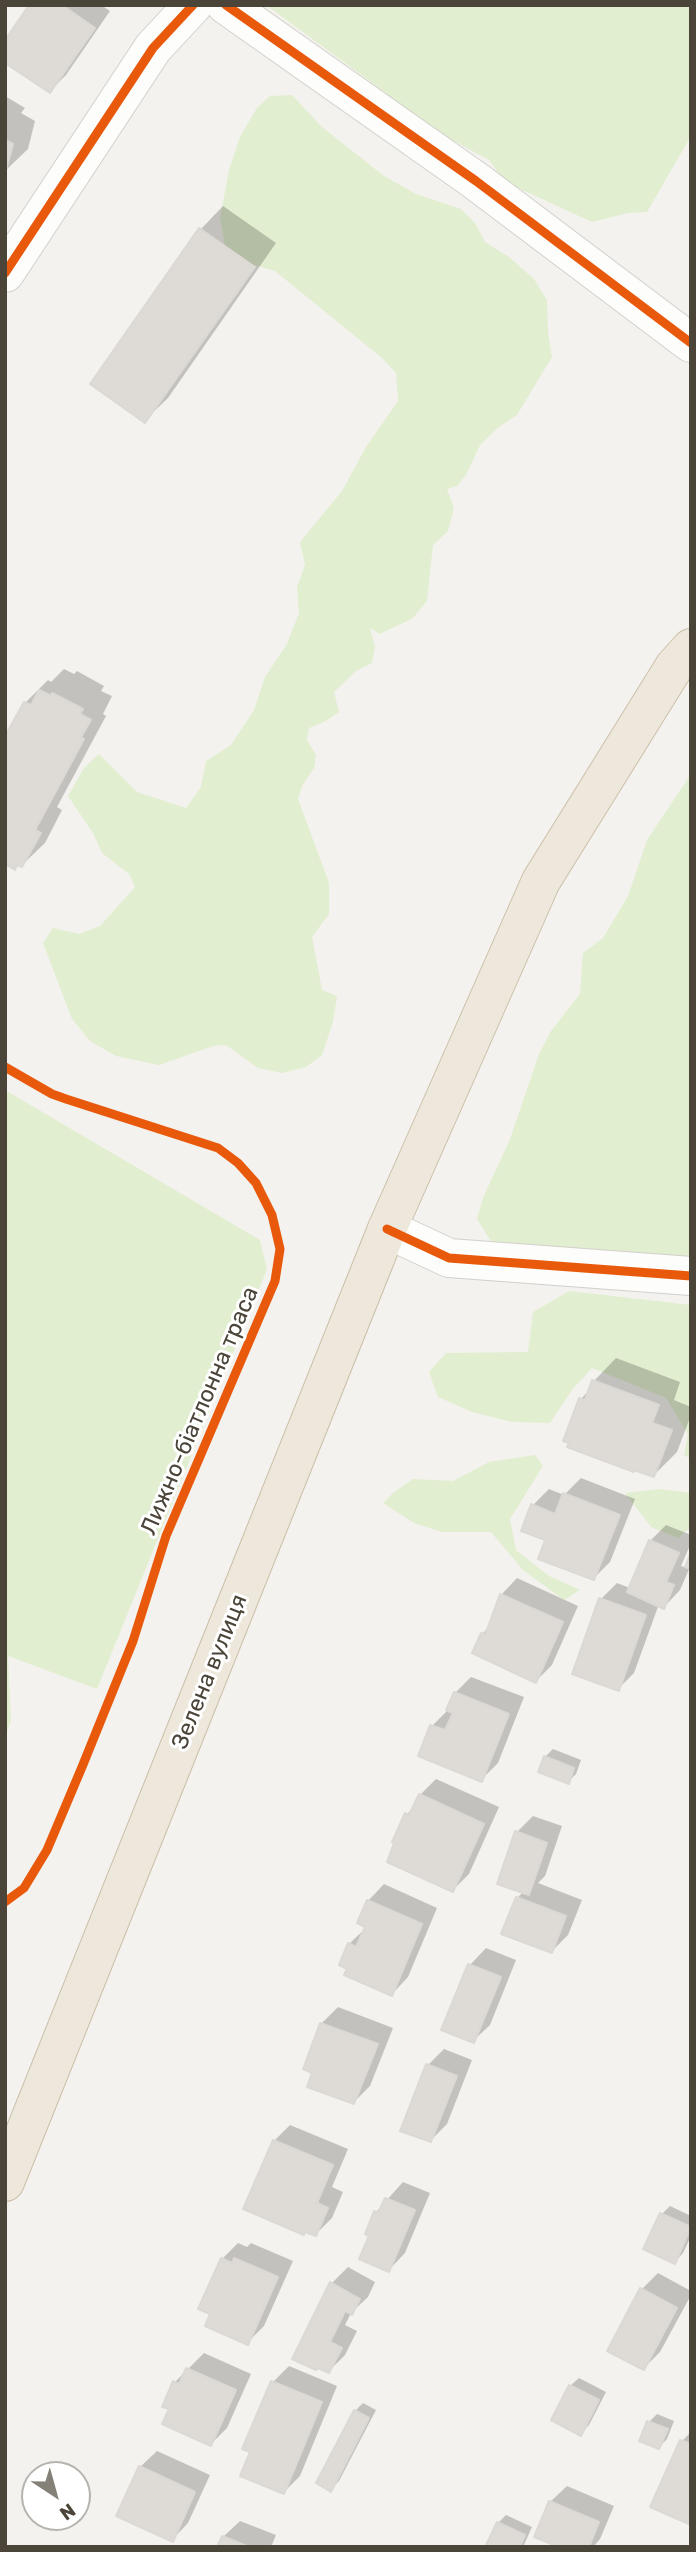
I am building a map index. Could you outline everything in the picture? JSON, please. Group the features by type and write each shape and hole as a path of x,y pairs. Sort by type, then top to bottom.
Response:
{"highway":[{"name":"Зелена вулиця","path":"5,2182 387,1229 541,881 674,667 691,648"}],"street":[{"path":"5,273 153,48 193,5"},
{"path":"226,5 476,181 691,343"},
{"path":"387,1229 449,1258 691,1276"}],"green space":[{"path":"266,5 691,5 691,136 647,212 628,213 592,222 505,182 489,160 408,116 386,93"},
{"path":"292,95 322,127 384,176 416,194 461,209 475,223 485,242 509,257 534,279 547,300 552,357 517,415 500,426 480,445 466,475 457,486 447,489 454,508 448,531 433,545 427,601 413,618 380,634 370,628 375,647 372,663 356,671 334,692 339,712 309,728 307,740 316,755 314,768 302,786 298,799 329,883 329,914 312,937 322,990 337,996 333,1022 322,1055 306,1067 282,1073 258,1068 226,1045 213,1046 159,1065 116,1056 90,1041 72,1019 43,943 53,928 79,934 100,926 135,887 129,874 102,853 93,833 68,796 84,768 99,754 137,792 186,808 201,787 206,761 231,745 254,710 265,677 287,644 299,613 297,587 305,565 300,542 342,491 366,447 398,401 396,373 382,358 275,271 227,257 220,218 229,170 240,137 257,108 270,96"},
{"path":"691,774 691,1267 501,1257 477,1219 483,1198 510,1139 539,1054 551,1031 580,994 583,953 603,938 628,896 647,840"},
{"path":"5,1090 260,1240 267,1269 97,1689 8,1656 11,1721 5,1736"},
{"path":"569,1291 691,1305 691,1459 684,1455 688,1434 666,1398 592,1368 572,1390 550,1423 512,1422 472,1412 438,1397 429,1372 446,1353 528,1352 533,1312"},
{"path":"535,1455 543,1466 510,1519 516,1550 549,1576 580,1590 564,1600 523,1570 491,1532 442,1532 414,1523 383,1503 413,1479 453,1481 489,1462"},
{"path":"659,1489 691,1493 691,1527 678,1538 651,1527 625,1493"}],"building":[{"path":"29,5 62,5 95,28 50,93 5,63 5,40"},
{"path":"5,140 13,144 5,174"},
{"path":"199,228 255,267 145,423 90,384"},
{"path":"39,690 51,696 52,693 83,709 80,714 91,720 81,737 84,739 35,830 41,833 22,867 17,865 15,870 5,864 5,736 24,702 31,705"},
{"path":"592,1380 659,1405 652,1423 672,1430 654,1477 567,1447 569,1443 563,1441 579,1398 585,1400"},
{"path":"563,1493 620,1515 594,1580 538,1559 545,1540 521,1531 531,1504 555,1514"},
{"path":"649,1540 679,1553 666,1582 674,1585 664,1609 627,1592"},
{"path":"691,1553 691,1569 685,1567"},
{"path":"500,1594 563,1622 536,1683 472,1653 481,1633 485,1635"},
{"path":"599,1598 646,1615 619,1691 572,1674"},
{"path":"454,1692 509,1714 482,1782 418,1756 430,1725 445,1730 453,1713 446,1710"},
{"path":"544,1756 574,1768 569,1784 538,1772"},
{"path":"419,1794 484,1824 453,1892 387,1862 394,1843 392,1842 405,1813 409,1815"},
{"path":"515,1831 547,1843 529,1895 497,1884"},
{"path":"516,1897 566,1916 552,1953 501,1934"},
{"path":"367,1900 422,1924 392,1996 344,1975 347,1969 339,1965 348,1943 356,1947 365,1927 357,1923"},
{"path":"468,1964 501,1977 474,2043 441,2030"},
{"path":"320,2023 378,2044 354,2104 307,2087 312,2073 303,2069"},
{"path":"426,2064 457,2076 431,2142 400,2131"},
{"path":"273,2140 333,2165 317,2203 328,2208 316,2236 305,2232 304,2235 243,2209"},
{"path":"385,2198 415,2210 389,2272 359,2259 369,2236 365,2234 374,2211 378,2213"},
{"path":"660,2213 691,2227 675,2264 643,2249"},
{"path":"221,2258 232,2263 234,2258 278,2277 248,2345 205,2326 210,2314 198,2309"},
{"path":"330,2282 360,2299 352,2315 345,2311 330,2342 342,2348 329,2373 292,2359"},
{"path":"640,2288 677,2308 644,2370 607,2351"},
{"path":"186,2368 236,2390 211,2446 162,2424 169,2409 162,2407 173,2381 179,2384"},
{"path":"271,2381 322,2402 284,2494 240,2476 250,2452 242,2449"},
{"path":"569,2385 599,2400 581,2436 551,2420"},
{"path":"354,2410 369,2418 331,2492 316,2483"},
{"path":"647,2421 668,2429 659,2449 639,2441"},
{"path":"680,2440 691,2444 691,2525 650,2507"},
{"path":"139,2466 195,2492 173,2542 116,2516"},
{"path":"549,2501 599,2522 589,2547 559,2547 534,2537"},
{"path":"497,2522 525,2535 520,2547 485,2547"},
{"path":"222,2536 249,2547 217,2547"}],"cycle path":[{"path":"5,273 153,48 193,5"},
{"path":"226,5 476,181 691,343"},
{"name":"Лижно-біатлонна траса","path":"5,1067 52,1094 218,1148 238,1163 256,1183 272,1215 280,1249 275,1281 166,1536 133,1641 82,1767 47,1850 24,1888 5,1902"},
{"path":"387,1229 449,1258 691,1276"}]}
